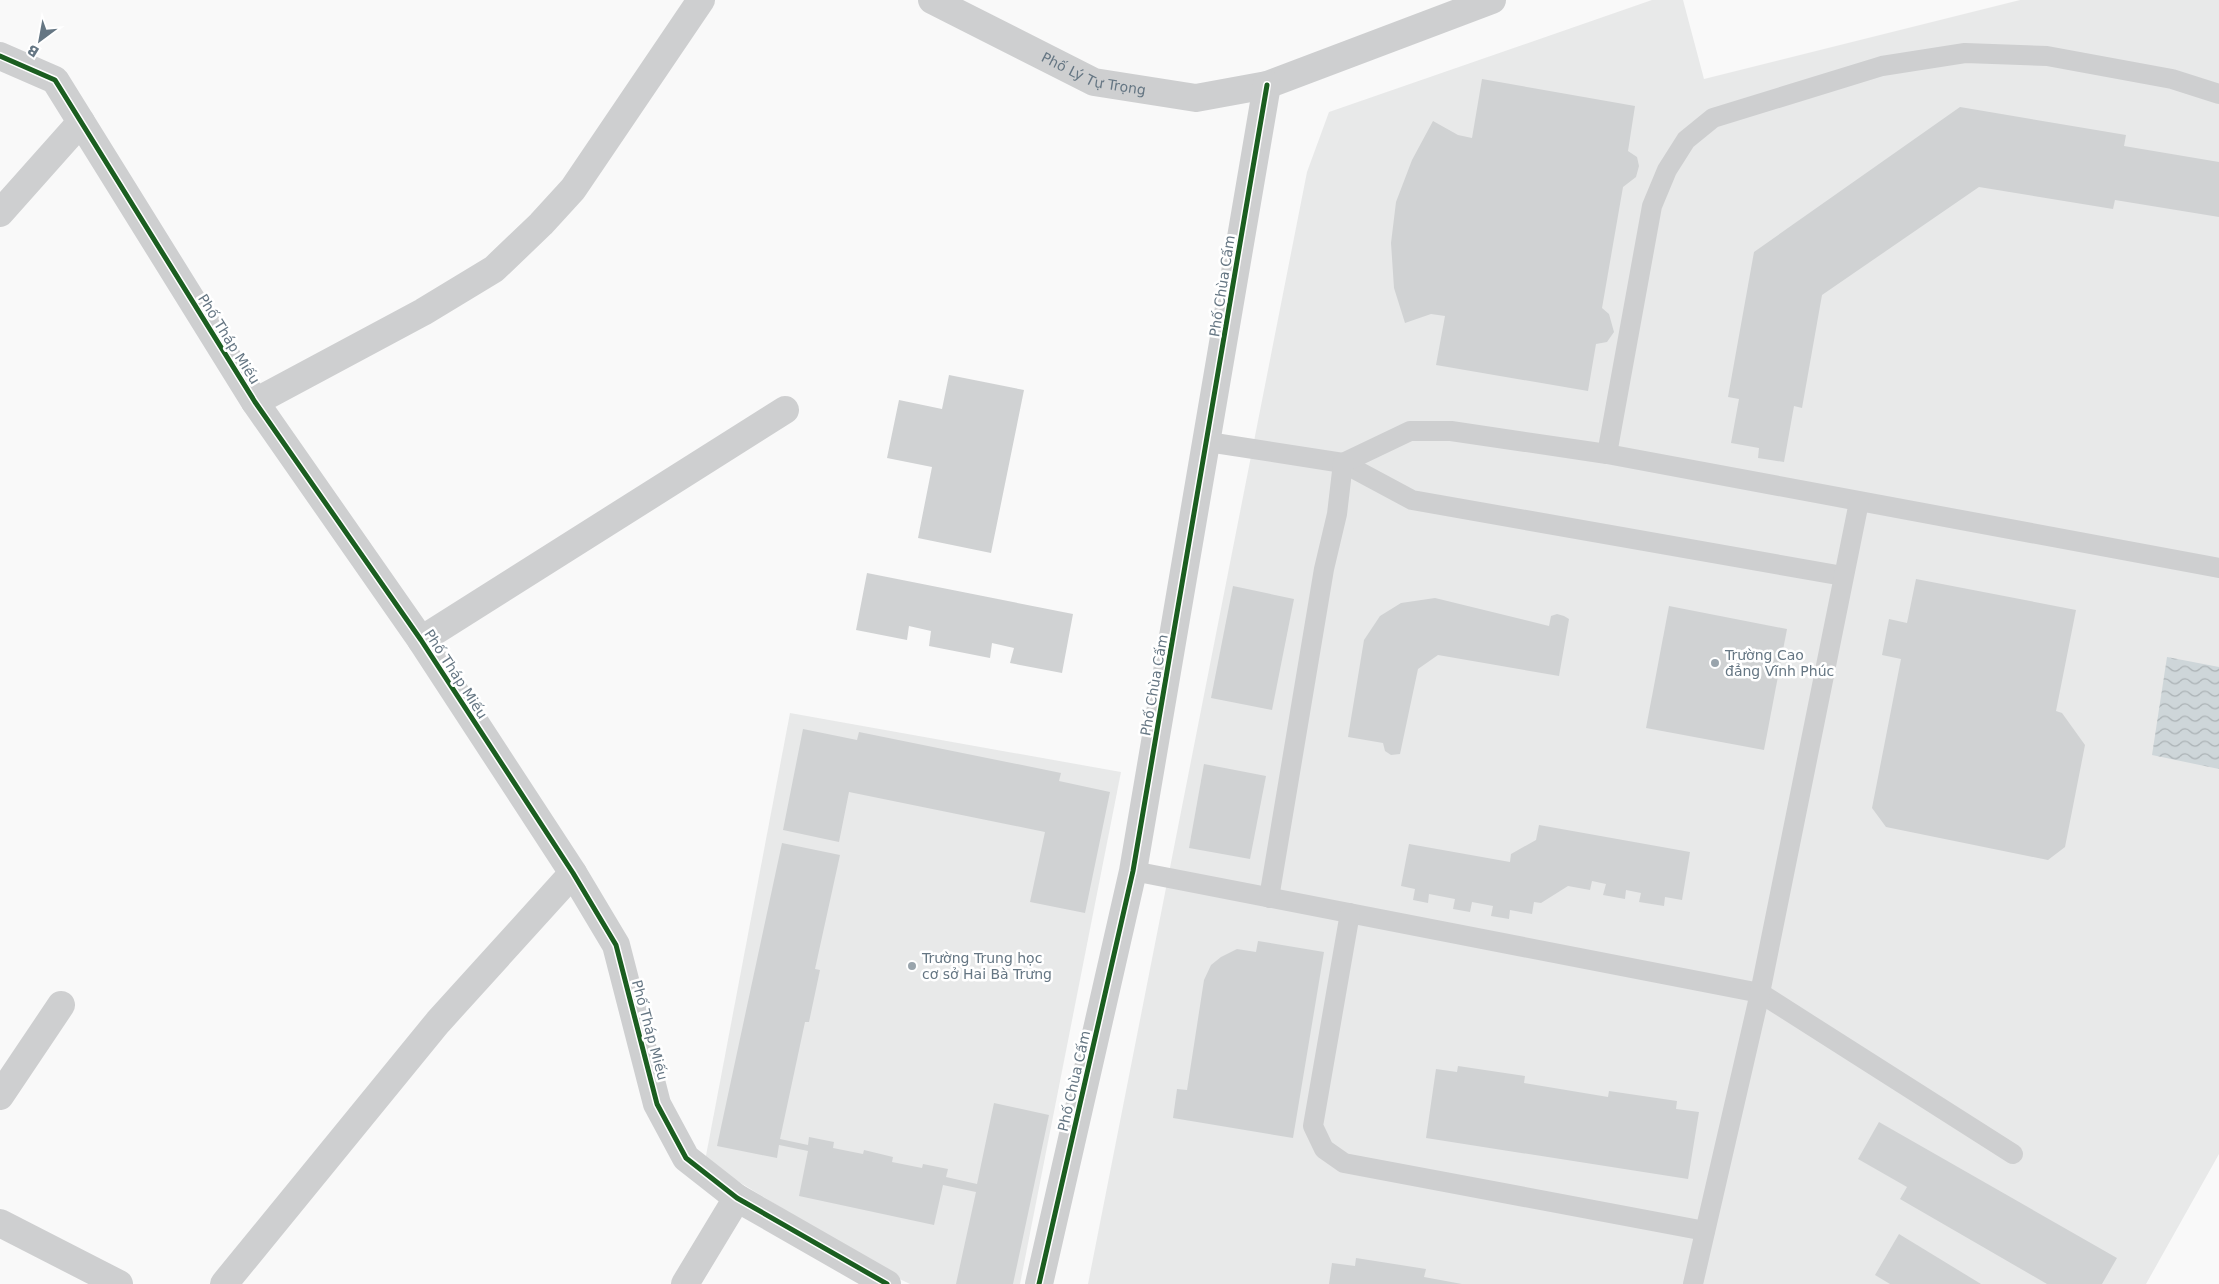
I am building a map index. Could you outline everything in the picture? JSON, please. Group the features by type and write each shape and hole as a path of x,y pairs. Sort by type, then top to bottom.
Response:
{"street":[{"path":"255,402 423,312 494,269 541,224 572,189 701,0"},
{"name":"Phố Lý Tự Trọng","path":"932,0 1094,82 1196,98 1267,85"},
{"path":"1267,85 1492,0"},
{"name":"Phố Tháp Miếu","path":"0,56 55,80 255,402 421,640 573,872 616,945 657,1104 686,1158 737,1198 887,1284"},
{"name":"Phố Chùa Cấm","path":"1039,1284 1133,870 1208,442 1267,85"},
{"path":"0,213 81,122"},
{"path":"421,640 785,410"},
{"path":"224,1284 438,1022 573,872"},
{"path":"0,1096 61,1005"},
{"path":"685,1284 737,1198"},
{"path":"0,1223 119,1284"}],"lane":[{"path":"1608,454 1652,206 1667,170 1686,140 1713,118 1882,66 1965,53 2047,56 2172,79 2219,94"},
{"path":"1343,463 1410,431 1451,431 1608,454 2219,568"},
{"path":"1208,442 1343,463 1412,500 1844,576"},
{"path":"1269,898 1324,568 1337,514 1343,463"},
{"path":"1693,1284 1760,992 1859,502"},
{"path":"1133,870 1269,898 1760,992 2013,1154"},
{"path":"1350,913 1313,1126 1324,1149 1344,1163 1705,1232"}],"shaded area":[{"name":"Trường Cao đẳng Vĩnh Phúc","path":"1652,0 1683,0 1704,79 2020,0 2219,0 2219,1154 2146,1284 1088,1284 1307,172 1329,112"},
{"name":"Trường Trung học cơ sở Hai Bà Trưng","path":"790,713 1121,772 1020,1284 910,1284 887,1273 705,1161"}],"water":[{"path":"2167,657 2219,667 2219,769 2152,755"}],"building":[{"path":"1482,79 1635,106 1628,151 1637,157 1639,166 1636,177 1623,187 1602,308 1609,314 1614,332 1607,342 1596,344 1588,391 1436,365 1445,316 1431,314 1405,323 1394,288 1391,243 1396,202 1412,160 1433,121 1458,135 1472,138"},
{"path":"1960,107 2126,135 2124,146 2219,162 2219,217 2115,200 2113,209 1979,187 1822,295 1802,408 1794,406 1784,462 1758,458 1759,448 1731,443 1739,399 1728,397 1754,252"},
{"path":"949,375 1024,390 991,553 918,538 932,467 887,458 899,400 942,409"},
{"path":"867,573 1073,614 1062,673 1010,663 1014,648 992,643 990,658 929,646 931,631 909,626 907,640 856,630"},
{"path":"1916,579 2076,610 2056,711 2062,713 2085,745 2065,847 2048,860 1886,827 1872,808 1901,659 1882,655 1889,619 1907,623"},
{"path":"1233,586 1294,599 1272,710 1211,698"},
{"path":"1435,598 1549,626 1551,616 1557,614 1569,619 1559,676 1438,655 1418,669 1400,754 1391,755 1385,751 1383,743 1348,737 1364,640 1380,616 1401,603"},
{"path":"1669,606 1787,629 1764,750 1646,728"},
{"path":"803,729 857,740 859,732 1061,773 1059,781 1110,792 1085,913 1030,902 1045,832 849,792 839,842 783,830"},
{"path":"1204,764 1266,776 1250,859 1189,848"},
{"path":"1539,825 1690,852 1682,900 1665,897 1664,906 1639,902 1641,893 1626,890 1625,899 1603,895 1606,884 1592,881 1590,890 1568,886 1541,903 1534,902 1532,914 1510,910 1509,919 1491,916 1493,906 1472,902 1470,912 1453,909 1455,899 1429,894 1428,903 1413,900 1415,889 1401,886 1409,844 1510,862 1511,854 1536,840"},
{"path":"782,843 840,855 815,969 820,970 809,1022 805,1022 780,1139 808,1145 809,1137 834,1142 833,1148 863,1154 864,1150 893,1157 892,1162 922,1168 923,1164 948,1169 946,1177 977,1184 994,1103 1049,1115 1013,1284 956,1284 976,1192 943,1185 934,1225 799,1196 808,1151 779,1145 777,1158 717,1146"},
{"path":"1258,941 1324,952 1293,1138 1173,1118 1177,1089 1187,1090 1204,980 1211,965 1221,957 1237,949 1256,952"},
{"path":"1458,1066 1525,1076 1524,1083 1608,1097 1609,1091 1677,1101 1676,1109 1699,1112 1688,1179 1426,1138 1436,1069 1457,1072"},
{"path":"1879,1122 2117,1258 2102,1284 2047,1284 1900,1199 1907,1187 1858,1159"},
{"path":"1899,1234 1981,1284 1890,1284 1875,1275"},
{"path":"1356,1258 1426,1269 1424,1277 1462,1284 1329,1284 1332,1263 1355,1266"}],"cycle path":[{"path":"0,56 55,80 255,402 421,640 573,873 616,945 657,1104 686,1158 737,1198 887,1284"},
{"path":"1039,1284 1133,871 1267,85"}],"place":[{"name":"Trường Cao đẳng Vĩnh Phúc","path":"1715,663"},
{"name":"Trường Trung học cơ sở Hai Bà Trưng","path":"912,966"}]}
